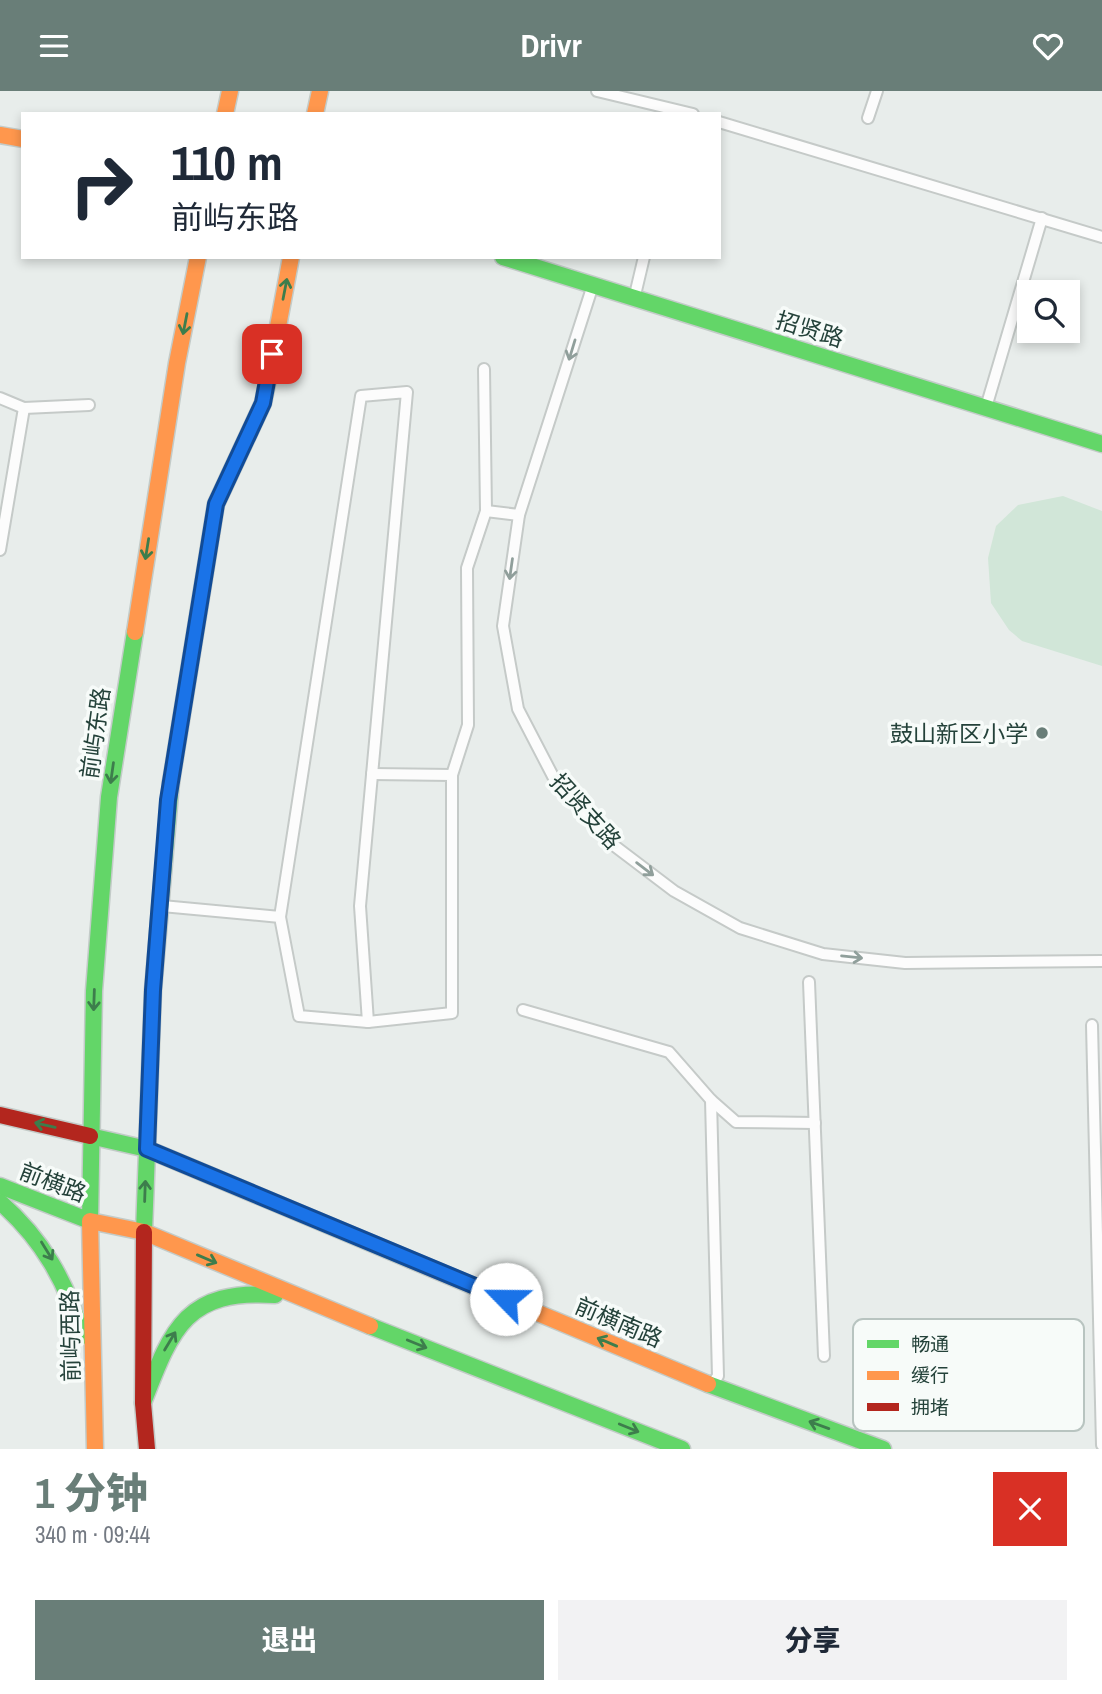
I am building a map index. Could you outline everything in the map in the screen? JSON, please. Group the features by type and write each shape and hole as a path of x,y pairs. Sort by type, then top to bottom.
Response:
{"main road":[{"path":"225,112 229,91"},
{"path":"315,112 320,91"},
{"path":"0,135 21,139"},
{"name":"前屿东路","path":"90,1221 94,991 109,797 173,389 198,259"},
{"path":"147,1449 143,1403 144,1233 153,990 168,800 216,504 263,403 290,259"},
{"name":"招贤路","path":"509,259 1102,444"},
{"path":"0,1115 90,1136"},
{"name":"前横南路","path":"90,1136 147,1149 711,1385 883,1449"},
{"name":"前横路","path":"0,1186 90,1221 144,1233"},
{"path":"0,1202 38,1238 52,1260 75,1309 84,1345 94,1449"},
{"name":"前屿西路","path":"90,1221 94,1449"},
{"path":"144,1233 302,1299 682,1449"},
{"path":"143,1403 172,1336 192,1311 206,1301 233,1293 260,1293 302,1299"}],"lane":[{"path":"597,91 677,111"},
{"path":"868,118 877,91"},
{"path":"721,123 1102,237"},
{"path":"986,407 1042,218"},
{"path":"634,298 644,259"},
{"name":"招贤支路","path":"593,285 519,515 503,626 518,709 558,786 612,844 674,891 740,928 822,954 905,963 1102,961"},
{"path":"368,1022 360,906 407,392 361,396 280,917 299,1016 368,1022 452,1013 452,775 468,725 467,568 486,512 484,369"},
{"path":"0,398 24,408 89,405"},
{"path":"0,550 24,408"},
{"path":"486,512 519,515"},
{"path":"372,774 452,775"},
{"path":"159,906 280,917"},
{"path":"809,982 824,1356"},
{"path":"523,1010 669,1052 711,1100 736,1122 815,1123"},
{"path":"1092,1025 1099,1177 1102,1445"},
{"path":"711,1100 718,1376 711,1385"}],"green space":[{"path":"1063,496 1102,511 1102,666 1022,641 1009,630 991,603 988,558 996,526 1018,505"}],"traffic: fast":[{"path":"509,259 1102,444"},
{"path":"0,1186 90,1221 94,991 109,797 135,632"},
{"path":"144,1232 153,990 171,782"},
{"path":"90,1136 147,1149 411,1260"},
{"path":"0,1202 28,1231 51,1263 69,1297 82,1336"},
{"path":"143,1403 163,1354 174,1334 187,1319 202,1307 221,1299 245,1295 275,1295"},
{"path":"370,1326 682,1449"},
{"path":"708,1384 883,1449"}],"traffic: slow":[{"path":"225,112 230,91"},
{"path":"315,112 320,91"},
{"path":"0,135 21,139"},
{"path":"135,632 177,363 198,259"},
{"path":"271,364 291,259"},
{"path":"95,1449 90,1221 144,1232 370,1326"},
{"path":"411,1260 708,1384"}],"traffic: jam":[{"path":"171,782 216,504 263,403 271,364"},
{"path":"0,1115 90,1136"},
{"path":"144,1232 143,1403 147,1449"}],"place":[{"name":"鼓山新区小学","path":"1042,733"}],"route":[{"path":"272,354 263,403 216,504 168,800 153,990 147,1149 506,1299"}]}
